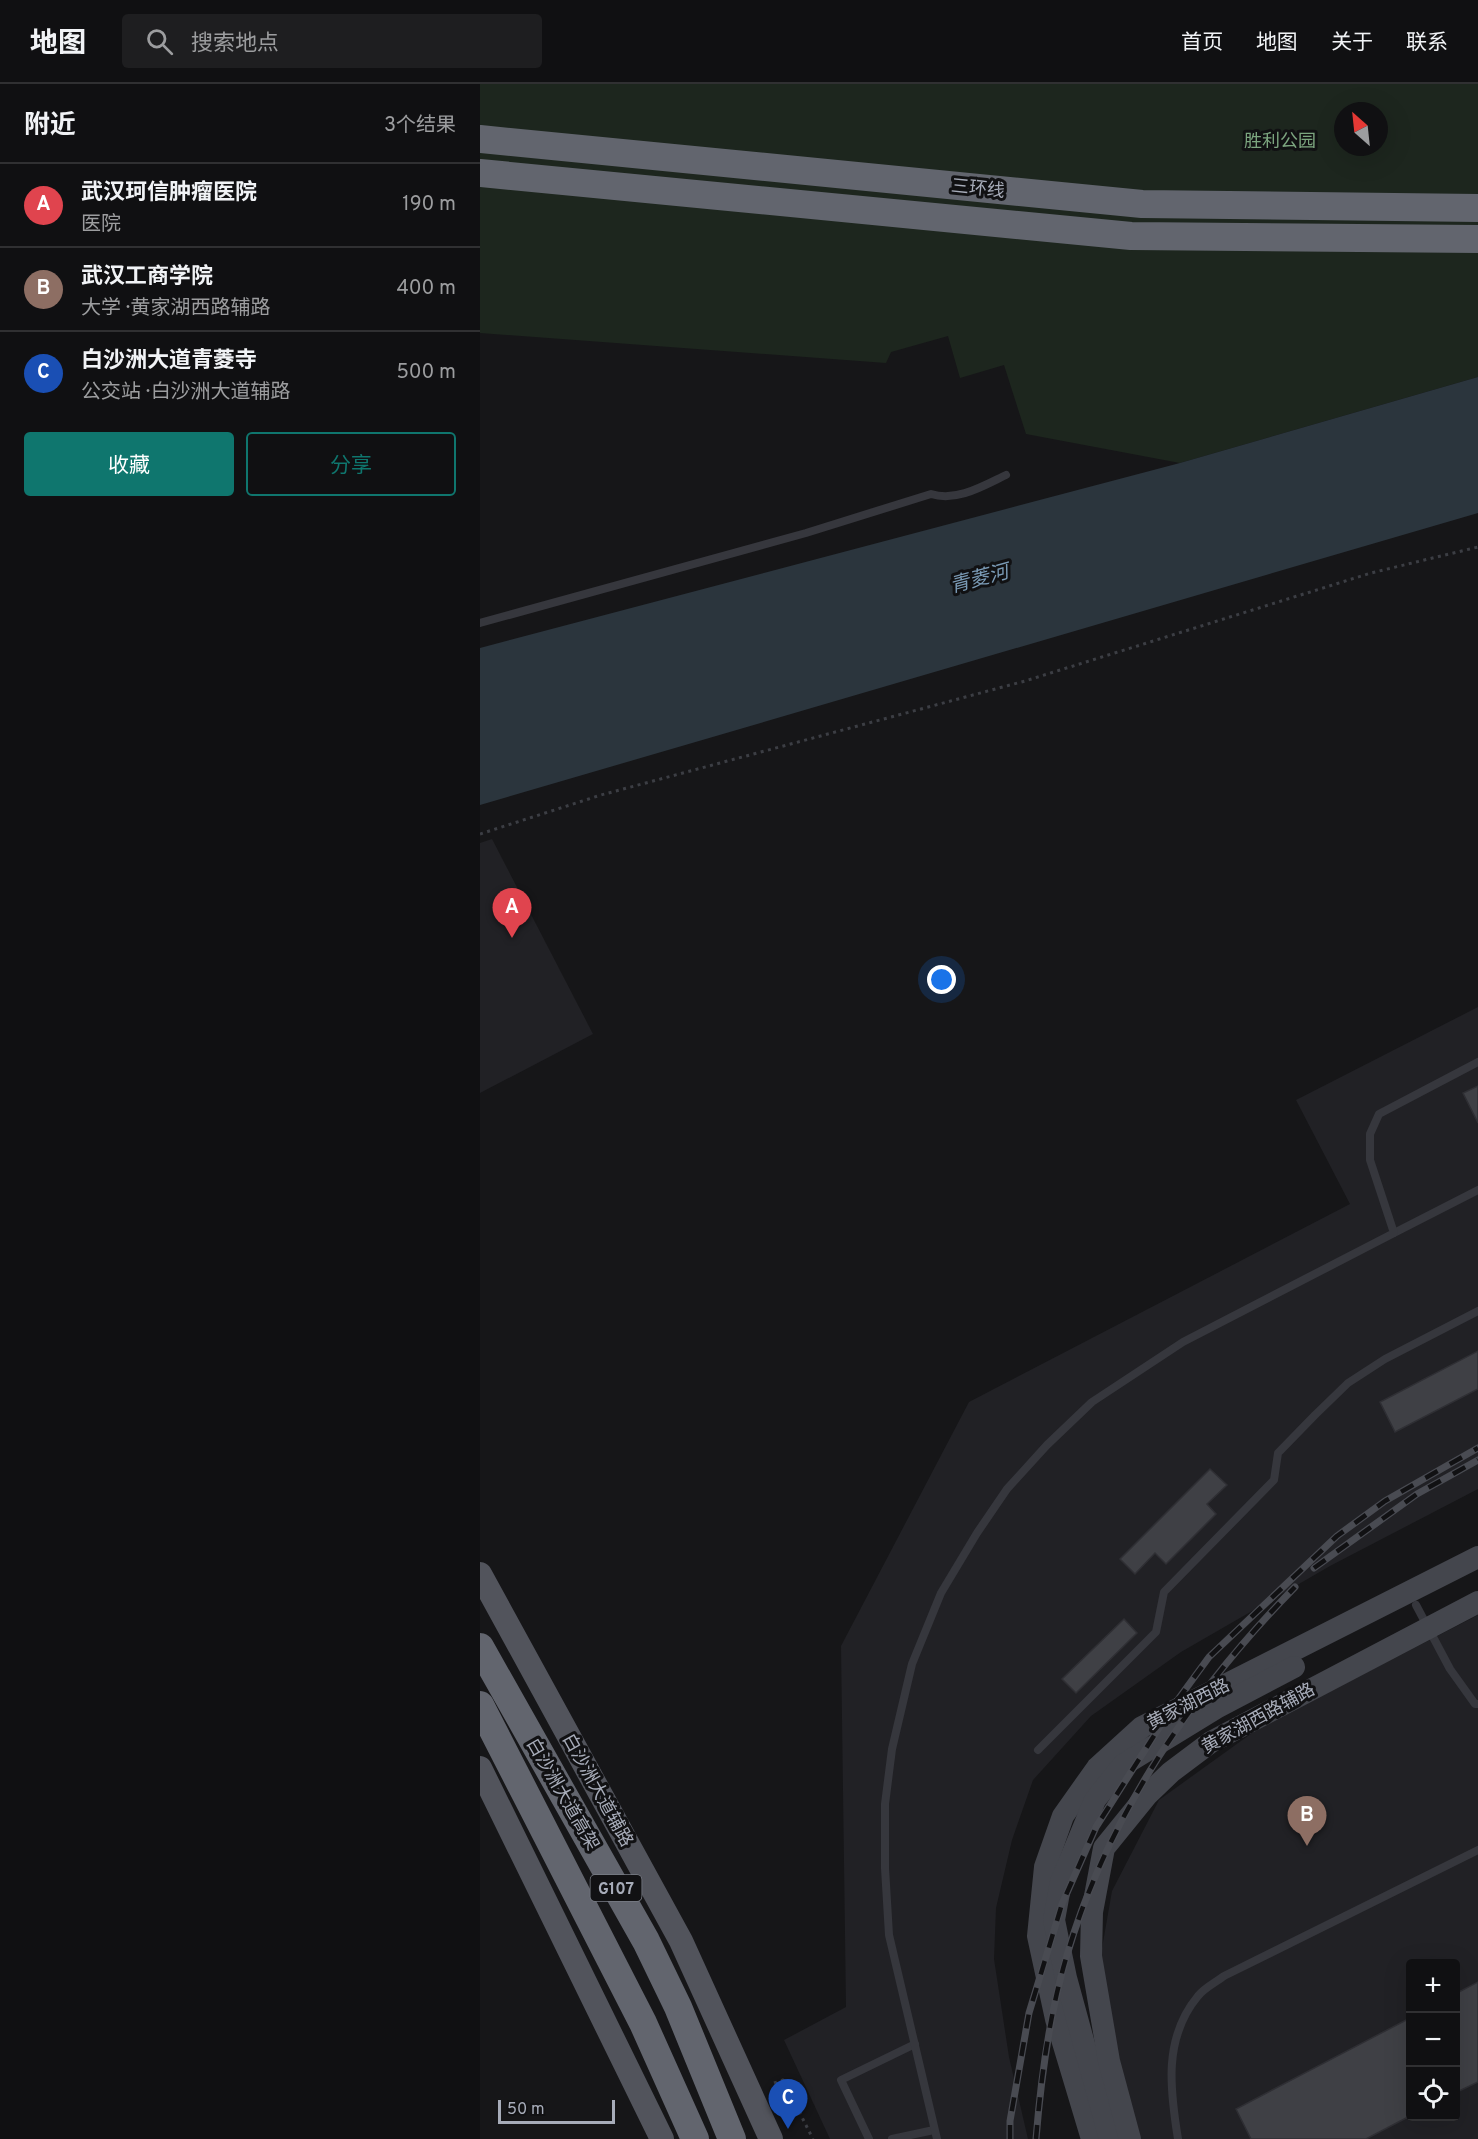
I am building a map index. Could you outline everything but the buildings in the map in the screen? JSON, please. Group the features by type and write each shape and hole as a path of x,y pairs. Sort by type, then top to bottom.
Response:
{"highway":[{"path":"480,122 658,156"},
{"name":"三环线","path":"480,139 1142,204 1478,208"},
{"name":"三环线","path":"480,173 1131,236 1478,239"},
{"name":"白沙洲大道高架","path":"480,1647 646,1941 678,2007 732,2139"},
{"path":"480,1706 680,2139"},
{"name":"白沙洲大道高架","path":"480,1706 643,2023 695,2139"},
{"path":"646,1941 690,2004 750,2139"}],"main road":[{"name":"黄家湖西路","path":"1092,2139 1056,2019 1038,1936 1045,1867 1063,1816 1097,1768 1142,1726 1478,1557"},
{"name":"白沙洲大道辅路","path":"480,1574 681,1941 771,2139"},
{"name":"黄家湖西路","path":"1110,2139 1066,1978 1054,1920 1060,1882 1095,1800 1124,1766 1216,1708 1478,1574"},
{"name":"黄家湖西路辅路","path":"1130,2139 1109,2061 1091,1956 1092,1912 1104,1848 1147,1794 1171,1772 1211,1742 1478,1602"},
{"path":"480,1768 662,2139"}],"lane":[{"path":"480,623 806,533 931,494 943,498 969,492 1006,474"},
{"path":"1394,1233 1370,1160 1370,1134 1380,1114 1478,1062"},
{"path":"937,2139 890,1935 885,1868 885,1804 892,1749 912,1664 940,1593 1007,1489 1047,1445 1092,1402 1183,1342 1478,1190"},
{"path":"1038,1750 1156,1632 1164,1592 1274,1480 1278,1453 1315,1415 1348,1383 1376,1365 1478,1311"},
{"path":"1416,1605 1450,1669 1474,1704 1478,1704"},
{"path":"1178,2139 1170,2094 1171,2053 1182,2022 1198,1995 1224,1977 1478,1850"},
{"path":"869,2139 841,2080 915,2044"},
{"path":"892,2139 934,2130"}],"path":[{"path":"480,834 602,795 1025,681 1371,573 1478,547"},
{"path":"774,2083 783,2080 813,2139"}],"shaded area":[{"path":"492,839 593,1034 480,1093 480,843"},
{"path":"1478,1007 1478,1489 1330,1566 1181,1652 1091,1716 1033,1780 1012,1840 996,1908 994,1959 1009,2057 1028,2139 830,2139 784,2040 846,2007 841,1646 969,1402 1350,1204 1296,1100"},
{"path":"1478,1615 1478,2139 1135,2139 1094,1994 1112,1891 1159,1800 1259,1728"}],"green space":[{"name":"胜利公园","path":"480,84 1478,84 1478,377 1180,463 1026,434 1004,365 960,378 948,336 891,352 886,363 480,333"}],"water":[{"name":"青菱河","path":"1478,377 1478,513 480,805 480,648 1180,463"}],"railway":[{"path":"1010,2139 1010,2121 1029,2013 1062,1904 1096,1827 1171,1709 1209,1657 1337,1536 1385,1501 1478,1448"},
{"path":"1314,1568 1417,1494 1478,1460"},
{"path":"1036,2139 1040,2093 1055,2000 1084,1903 1106,1853 1158,1757 1189,1712 1223,1668 1295,1587"}],"place":[{"name":"武汉珂信肿瘤医院","path":"512,938"},
{"name":"武汉工商学院","path":"1307,1846"},
{"name":"白沙洲大道青菱寺","path":"788,2129"}]}
